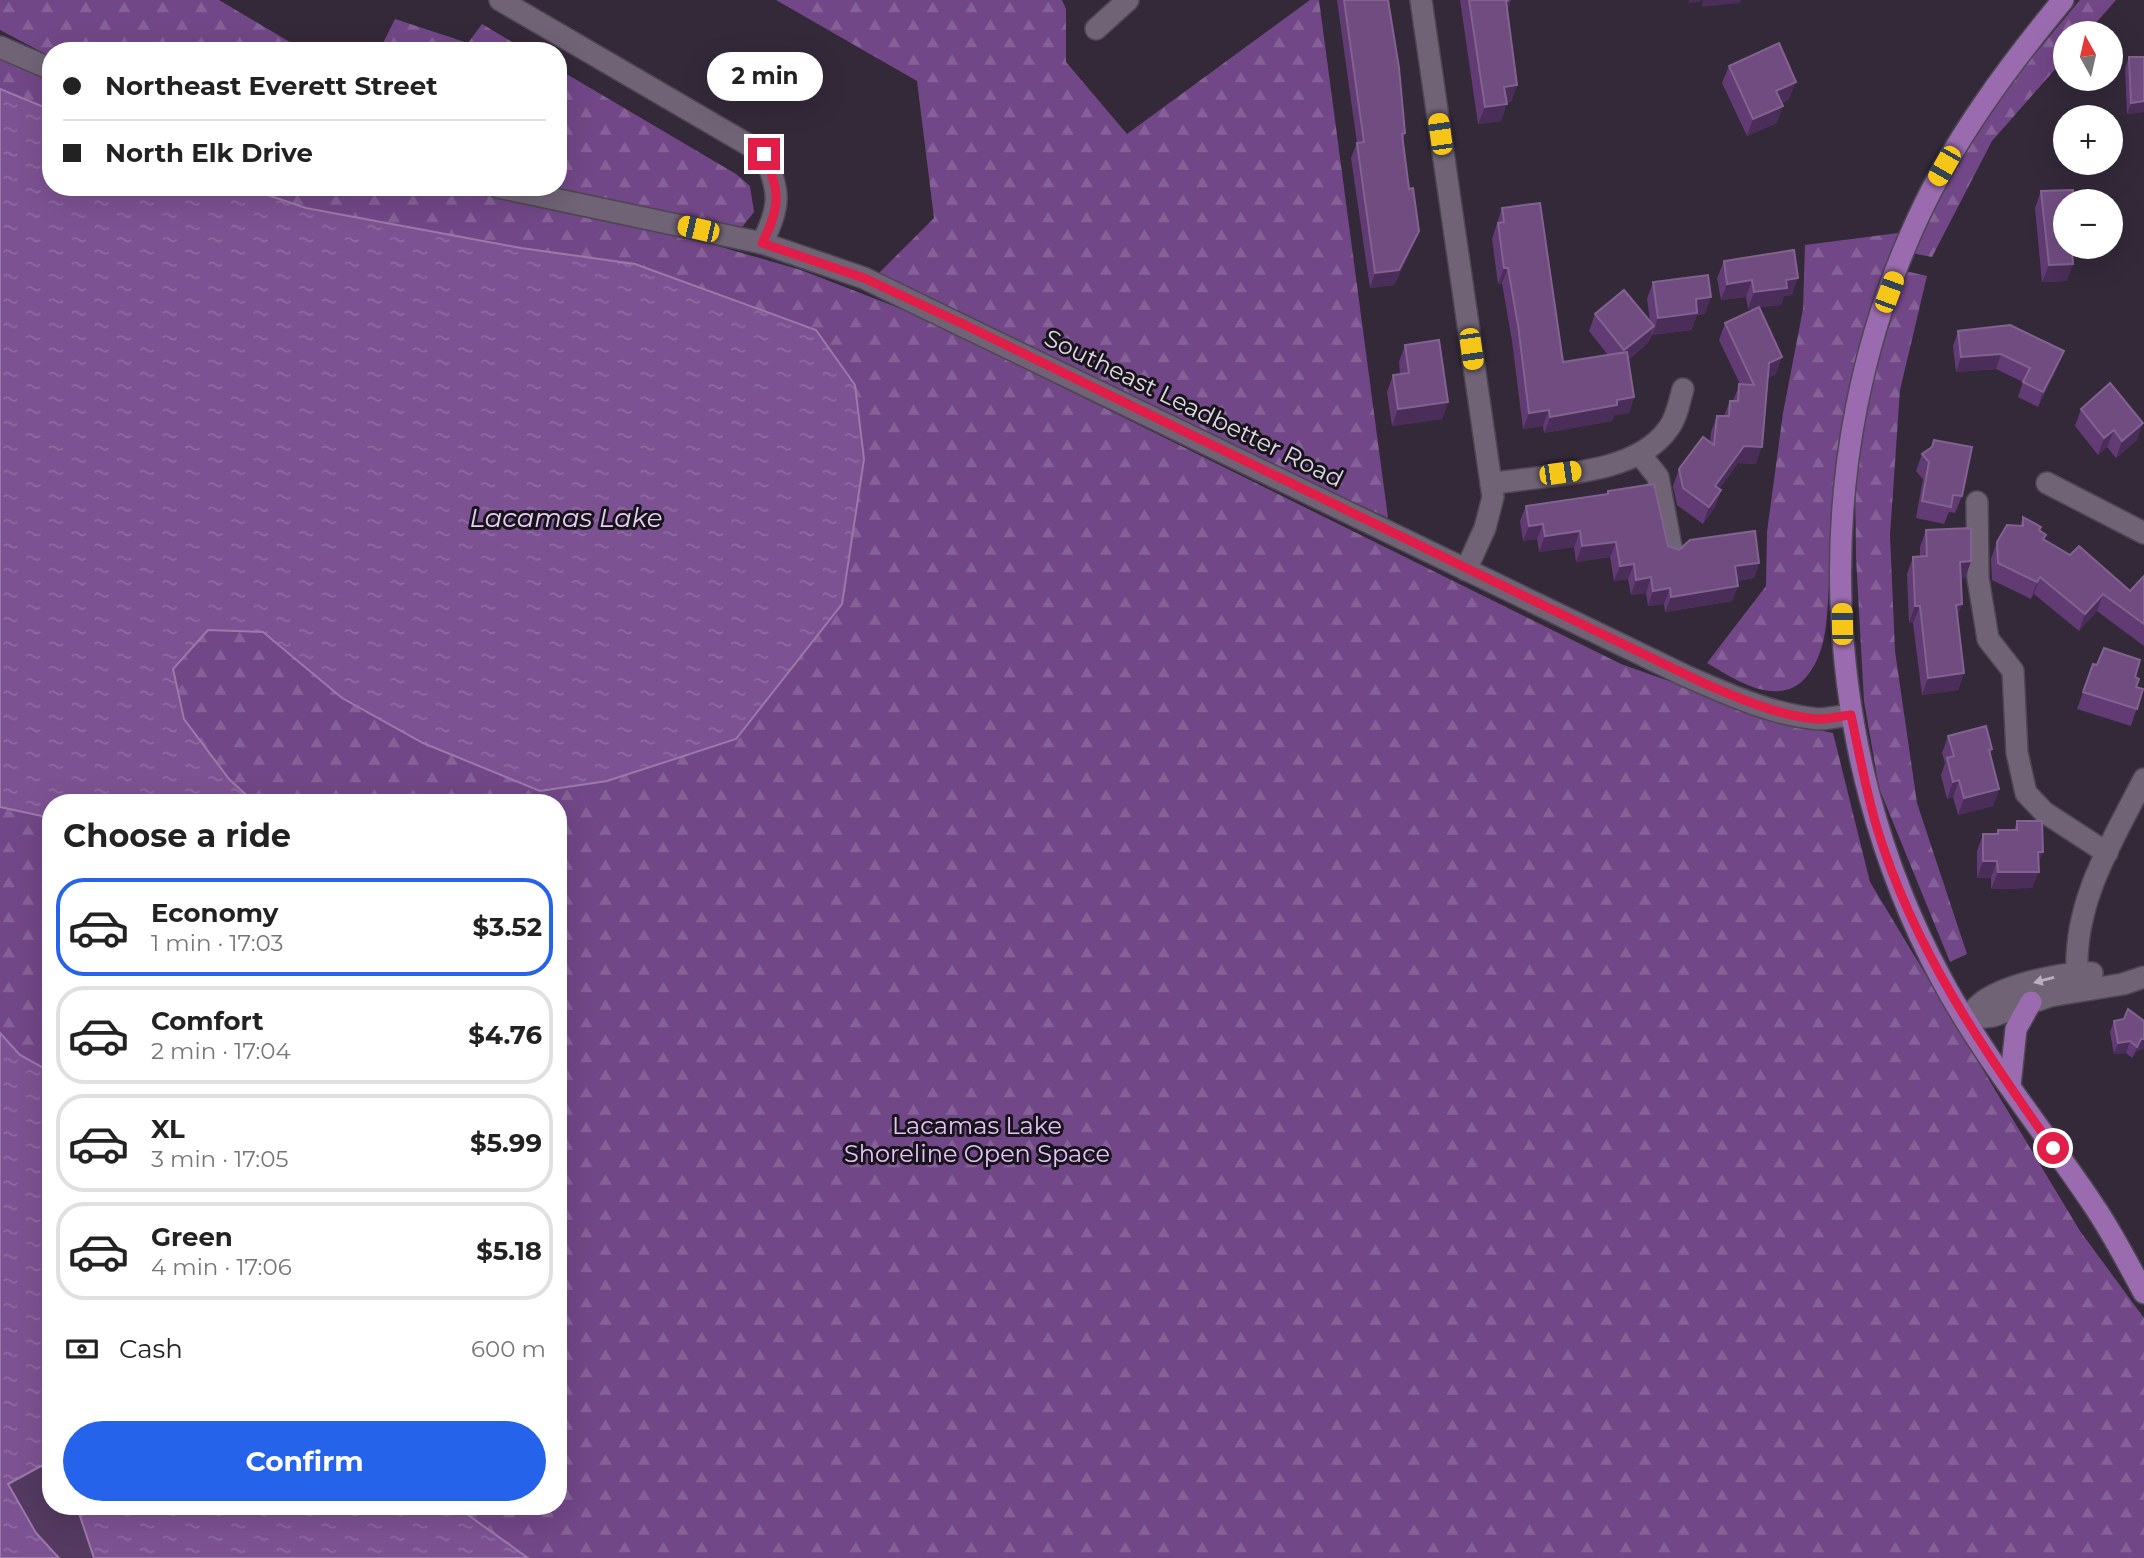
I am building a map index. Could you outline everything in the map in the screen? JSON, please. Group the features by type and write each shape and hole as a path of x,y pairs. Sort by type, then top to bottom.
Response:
{"main road":[{"path":"2063,0 2010,65 1954,149 1917,219 1878,324 1853,430 1844,506 1844,668 1851,715 1878,829 1920,936 1965,1019 2096,1209 2144,1293"},
{"path":"2010,1086 2017,1030 2031,1002"}],"street":[{"path":"500,0 764,154 776,182 775,218 762,243"},
{"path":"1096,29 1128,0"},
{"path":"1420,0 1493,497 1489,518 1466,570"},
{"path":"0,47 42,65"},
{"name":"Southeast Leadbetter Road","path":"540,196 762,243 864,278 1466,570 1734,696 1819,719 1851,715"},
{"path":"1491,484 1611,466 1640,454 1668,430 1683,389"},
{"path":"1640,454 1658,477 1672,552"},
{"path":"2047,483 2144,533"},
{"path":"1976,502 1978,578 1988,639 2013,671 2017,753 2026,793 2045,812 2107,853"},
{"path":"2077,973 2077,936 2081,916 2107,853 2144,779"},
{"path":"1965,1019 1985,1000 2028,984 2077,973 2122,973 2140,977"},
{"path":"1965,1019 1993,1016 2066,992 2123,984 2140,977"}],"shaded area":[{"path":"42,1467 42,1515 80,1515 94,1558 59,1558 36,1533 8,1484"}],"green space":[{"path":"0,0 219,0 290,42 42,42 42,52 0,30"},
{"path":"776,0 1062,0 1066,9 1066,62 1127,134 1310,0 1319,0 1388,518 873,279 934,218 917,81"},
{"path":"2080,0 2116,0 2098,21 2062,21"},
{"path":"395,19 465,42 384,42"},
{"path":"482,24 512,42 469,42"},
{"path":"2053,32 2053,72 1992,141 1932,257 1911,253 1977,123"},
{"path":"0,59 42,76 42,106 0,89"},
{"path":"567,74 736,174 750,186 754,212 739,231 567,193"},
{"name":"Lacamas Lake Shoreline Open Space","path":"271,196 490,196 655,228 801,270 1007,350 1050,381 1621,664 1793,725 1833,733 1870,882 2080,1231 2144,1318 2144,1558 528,1558 465,1515 567,1515 567,794 245,794 229,779 184,718 173,669 208,630 263,632 342,698 607,781 736,739 842,604 816,330 635,264 521,248 306,208"},
{"path":"1898,233 1859,361 1841,472 1823,644 1814,666 1796,686 1784,691 1757,688 1730,677 1707,663 1766,586 1767,532 1783,413 1803,309 1805,245"},
{"path":"1905,271 1927,276 1900,390 1890,535 1895,651 1917,803 1967,954 1950,962 1879,788 1864,701 1856,557 1855,481 1871,387"},
{"path":"0,807 42,816 42,1067 20,1055 0,1033"}],"water":[{"name":"Lacamas Lake","path":"0,89 42,106 42,196 271,196 306,208 521,248 635,264 816,330 855,385 864,459 842,604 736,739 607,781 540,791 423,743 342,698 263,632 208,630 173,669 184,719 229,779 245,794 42,794 42,816 0,807"},
{"path":"0,1033 20,1055 42,1067 42,1467 8,1484 36,1533 59,1558 0,1558"},
{"path":"80,1515 468,1515 528,1558 94,1558"}],"building":[{"path":"1344,0 1388,0 1399,68 1405,133 1402,134 1409,189 1413,188 1419,231 1399,270 1375,273 1357,143 1364,142"},
{"path":"1469,0 1509,0 1506,1 1517,85 1504,87 1507,104 1485,107"},
{"path":"1779,43 1796,82 1776,91 1783,106 1753,119 1729,66"},
{"path":"2129,57 2144,57 2144,101 2131,103"},
{"path":"2041,191 2053,191 2053,259 2073,259 2073,264 2049,265"},
{"path":"1540,203 1563,362 1627,352 1634,397 1617,400 1617,405 1550,417 1549,410 1529,413 1518,325 1508,268 1504,268 1498,223 1504,222 1502,208"},
{"path":"1794,250 1798,278 1786,280 1787,288 1754,292 1752,280 1727,284 1724,261"},
{"path":"1708,275 1711,297 1696,299 1697,313 1658,318 1653,282"},
{"path":"1624,290 1654,326 1624,350 1595,314"},
{"path":"1759,307 1782,357 1769,363 1762,447 1744,446 1715,486 1721,490 1709,507 1683,488 1679,469 1703,437 1714,445 1717,416 1729,416 1730,401 1738,401 1739,384 1754,385 1725,323"},
{"path":"2010,325 2064,351 2043,392 2023,382 2030,368 2001,354 1961,357 1958,331"},
{"path":"1439,340 1448,402 1398,409 1393,375 1409,373 1405,345"},
{"path":"2110,383 2143,423 2122,441 2114,430 2104,438 2081,409"},
{"path":"1934,440 1972,447 1962,496 1953,495 1951,507 1922,501 1929,462 1922,454 1932,447"},
{"path":"1654,484 1668,546 1679,550 1690,540 1755,531 1759,563 1735,566 1738,586 1671,597 1670,588 1653,591 1651,577 1636,580 1634,564 1620,566 1616,542 1582,546 1580,531 1545,536 1543,524 1529,526 1526,506"},
{"path":"2023,517 2041,527 2039,530 2046,535 2043,539 2070,555 2079,546 2130,591 2144,576 2144,624 2103,594 2085,614 2040,577 2037,582 1998,563 1997,542 2007,525 2023,526"},
{"path":"1971,528 1971,561 1960,562 1962,604 1956,605 1964,673 1928,678 1920,606 1915,606 1913,557 1927,556 1926,530"},
{"path":"2104,648 2140,660 2135,677 2139,679 2136,687 2143,689 2137,709 2083,692 2093,664 2097,665"},
{"path":"1986,726 1999,789 1964,798 1959,780 1953,782 1947,758 1954,756 1948,736"},
{"path":"2017,821 2042,821 2043,852 2038,852 2039,872 1998,872 1997,861 1983,861 1983,834 1998,834 1998,830 2017,830"},
{"path":"2128,1009 2144,1021 2144,1039 2141,1039 2137,1047 2130,1041 2118,1043 2114,1021 2124,1019"}],"route":[{"path":"764,154 776,182 775,218 762,243 864,278 963,324 1699,681 1758,704 1804,716 1819,719 1851,715 1878,829 1920,936 1942,981 1965,1019 2053,1148"}]}
